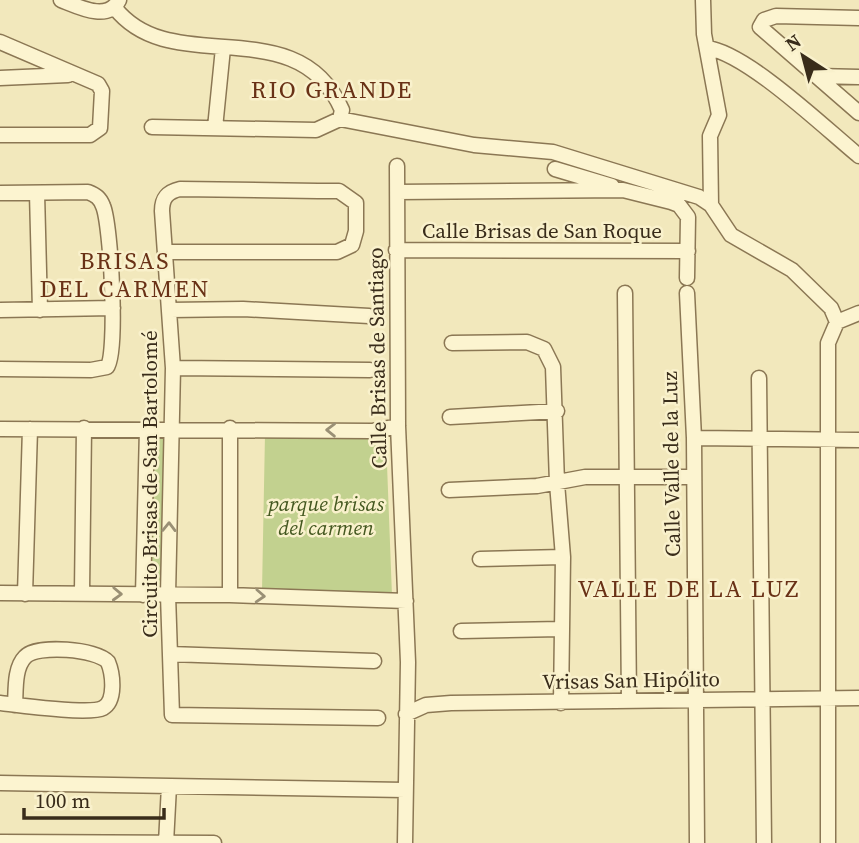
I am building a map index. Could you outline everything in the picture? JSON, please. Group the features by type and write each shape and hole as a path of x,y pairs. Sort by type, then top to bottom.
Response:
{"street":[{"path":"61,0 96,11 117,4 128,24 146,33 223,48 277,53 299,60 326,85 341,114"},
{"path":"703,0 707,48 719,115 710,136 711,205"},
{"path":"859,18 776,16 760,24 762,32 859,113"},
{"path":"0,42 73,75 94,81 102,91 101,123 97,131 80,136 0,135"},
{"path":"215,128 223,48"},
{"path":"707,48 721,52 763,77 859,156"},
{"path":"0,78 73,75"},
{"path":"817,76 859,77"},
{"path":"152,127 316,130 341,114 474,145 553,152 699,197 711,205 731,235 792,270 831,308 837,322"},
{"name":"Calle Brisas de Santiago","path":"397,166 398,426 406,601 405,843"},
{"path":"555,169 623,190"},
{"path":"397,192 623,190"},
{"name":"Calle Valle de la Luz","path":"623,190 679,205 688,217 687,286 694,438 697,843"},
{"name":"Circuito Brisas de San Bartolomé","path":"166,252 337,252 352,245 355,237 356,203 339,191 172,191 162,204 173,368 167,595 172,715 378,718"},
{"path":"0,193 88,192 100,199 105,209 113,308 113,356 107,367 91,370 0,369"},
{"path":"37,193 40,310"},
{"name":"Calle Brisas de San Roque","path":"396,250 688,251"},
{"path":"625,293 629,701"},
{"path":"0,310 113,308"},
{"path":"170,310 243,309 369,316"},
{"path":"828,843 825,440 828,343 837,322 859,313"},
{"path":"452,344 527,342 538,345 548,356 555,377 557,483 563,557 561,703"},
{"path":"173,368 370,370"},
{"path":"759,378 764,843"},
{"path":"450,417 556,411"},
{"path":"0,429 372,430 398,426"},
{"path":"82,592 85,428"},
{"path":"230,428 230,595"},
{"path":"25,594 30,429"},
{"path":"143,595 147,429"},
{"path":"694,438 859,440"},
{"path":"449,490 557,483 585,477 694,477"},
{"path":"480,559 563,557"},
{"path":"0,593 82,592 406,601"},
{"path":"461,631 561,629"},
{"path":"59,650 96,654 108,662 111,695 107,704 100,709 8,704 20,663 30,652 59,650"},
{"path":"170,654 374,662"},
{"name":"Vrisas San Hipólito","path":"406,714 435,704 859,698"},
{"path":"0,783 405,790"},
{"path":"166,843 169,786"},
{"path":"0,842 214,843"}],"green space":[{"name":"parque brisas del carmen","path":"265,434 386,438 392,596 262,591"},
{"path":"149,435 166,435 165,588 147,588"}],"district":[{"name":"RIO GRANDE","path":"332,89"},
{"name":"BRISAS DEL CARMEN","path":"125,274"},
{"name":"VALLE DE LA LUZ","path":"689,588"}]}
